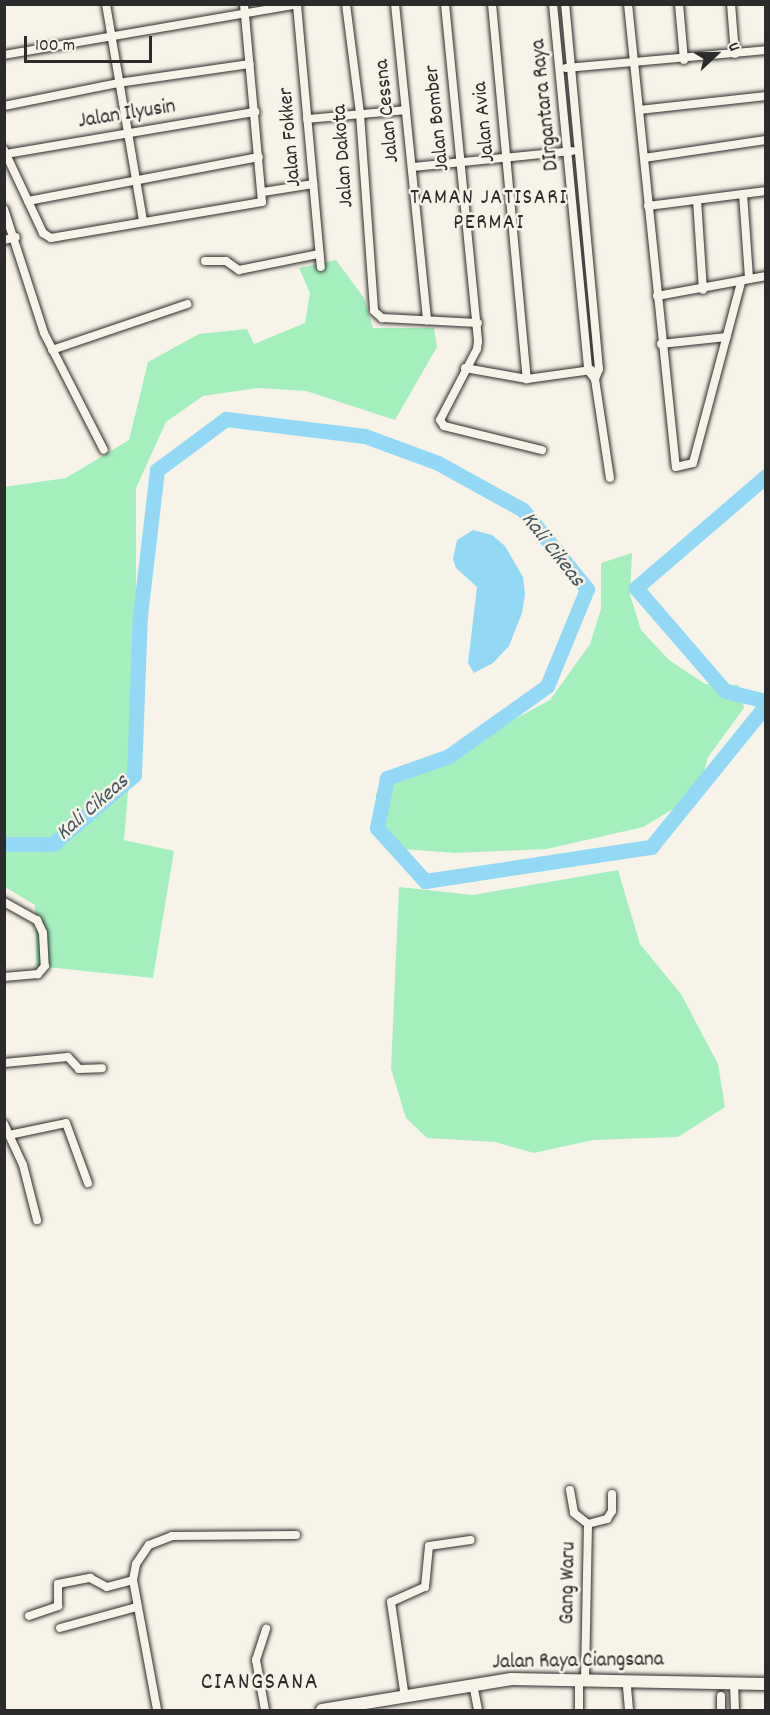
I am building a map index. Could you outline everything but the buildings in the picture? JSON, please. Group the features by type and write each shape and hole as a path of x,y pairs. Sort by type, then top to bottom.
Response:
{"main road":[{"name":"Jalan Raya Ciangsana","path":"322,1710 389,1706 405,1698 511,1679 765,1684"}],"street":[{"path":"106,4 143,220"},
{"path":"5,152 43,233 51,238 143,220 262,202 264,195 244,4"},
{"name":"Jalan Dakota","path":"346,4 360,114 372,304 379,318 427,320"},
{"name":"Jalan Cessna","path":"395,4 427,320"},
{"name":"Jalan Bomber","path":"445,4 477,323 477,349 440,415 441,422 542,450"},
{"name":"Jalan Avia","path":"492,4 527,380"},
{"path":"628,4 673,463 676,467 689,466 745,280 742,194"},
{"path":"679,4 684,60"},
{"path":"731,4 735,54"},
{"path":"4,55 297,5"},
{"name":"Jalan Fokker","path":"297,5 321,267"},
{"path":"553,7 565,6"},
{"name":"DIrgantara Raya","path":"565,6 578,150 585,261 588,370"},
{"name":"DIrgantara Raya","path":"553,7 568,152 599,369 595,379"},
{"path":"560,69 684,60 765,50"},
{"path":"4,106 118,83 250,64"},
{"path":"639,110 765,96"},
{"path":"307,119 406,110"},
{"name":"Jalan Ilyusin","path":"5,152 255,112"},
{"path":"644,158 765,140"},
{"path":"412,166 461,164 578,150"},
{"path":"28,201 259,157"},
{"path":"264,195 313,184"},
{"path":"648,206 765,191"},
{"path":"697,200 704,290"},
{"path":"4,209 16,237 31,301 52,350 104,450"},
{"path":"4,240 16,237"},
{"path":"205,261 226,261 239,270 319,254"},
{"path":"657,296 704,290 765,276"},
{"path":"52,350 187,304"},
{"path":"427,320 477,323"},
{"path":"662,344 727,337"},
{"path":"465,368 527,380 599,369"},
{"path":"588,370 595,379 610,478"},
{"path":"4,902 37,920 43,933 45,966 38,974 4,977"},
{"path":"4,1063 68,1057 79,1068 102,1068"},
{"path":"9,1135 66,1123 88,1183"},
{"path":"5,1125 23,1165 37,1220"},
{"name":"Gang Waru","path":"570,1490 574,1513 588,1524"},
{"name":"Gang Waru","path":"588,1524 607,1519 612,1512 612,1494"},
{"name":"Gang Waru","path":"579,1710 588,1524"},
{"path":"157,1710 133,1581 136,1564 149,1545 172,1536 296,1535"},
{"path":"405,1698 391,1602 425,1587 429,1546 471,1540"},
{"path":"29,1616 58,1606 58,1584 90,1578 107,1587 133,1581"},
{"path":"60,1628 137,1607"},
{"path":"266,1629 256,1660 266,1710"},
{"path":"734,1682 735,1710"},
{"path":"473,1684 478,1710"},
{"path":"627,1686 629,1710"},
{"path":"721,1696 721,1710"}],"green space":[{"path":"336,260 364,298 373,328 434,328 437,347 395,420 306,391 258,388 203,396 166,422 136,488 136,697 124,840 174,851 153,978 36,966 35,905 5,887 4,487 66,478 129,440 148,362 199,334 247,329 254,344 305,323 310,293 299,268"},
{"path":"632,553 630,595 641,630 669,660 705,684 739,685 744,708 708,757 697,795 643,827 547,849 455,853 403,849 376,816 376,794 401,774 471,743 550,700 590,644 601,609 601,563"},
{"path":"618,870 640,944 681,994 718,1064 725,1107 678,1137 593,1140 534,1153 495,1142 427,1138 406,1118 391,1069 399,887 473,895"}],"water":[{"path":"473,530 492,535 505,546 523,577 525,594 522,613 509,646 493,663 474,673 468,663 477,587 456,568 453,559 457,540"}],"waterway":[{"name":"Kali Cikeas","path":"4,844 53,844 134,775 140,615 157,470 226,419 365,436 438,463 523,510 587,589 547,686 449,756 387,778 377,828 425,881 651,847 766,705"},
{"name":"Kali Cikeas","path":"766,476 636,588 725,691 766,701"}],"district":[{"name":"TAMAN JATISARI PERMAI","path":"489,210"},
{"name":"CIANGSANA","path":"260,1684"}]}
